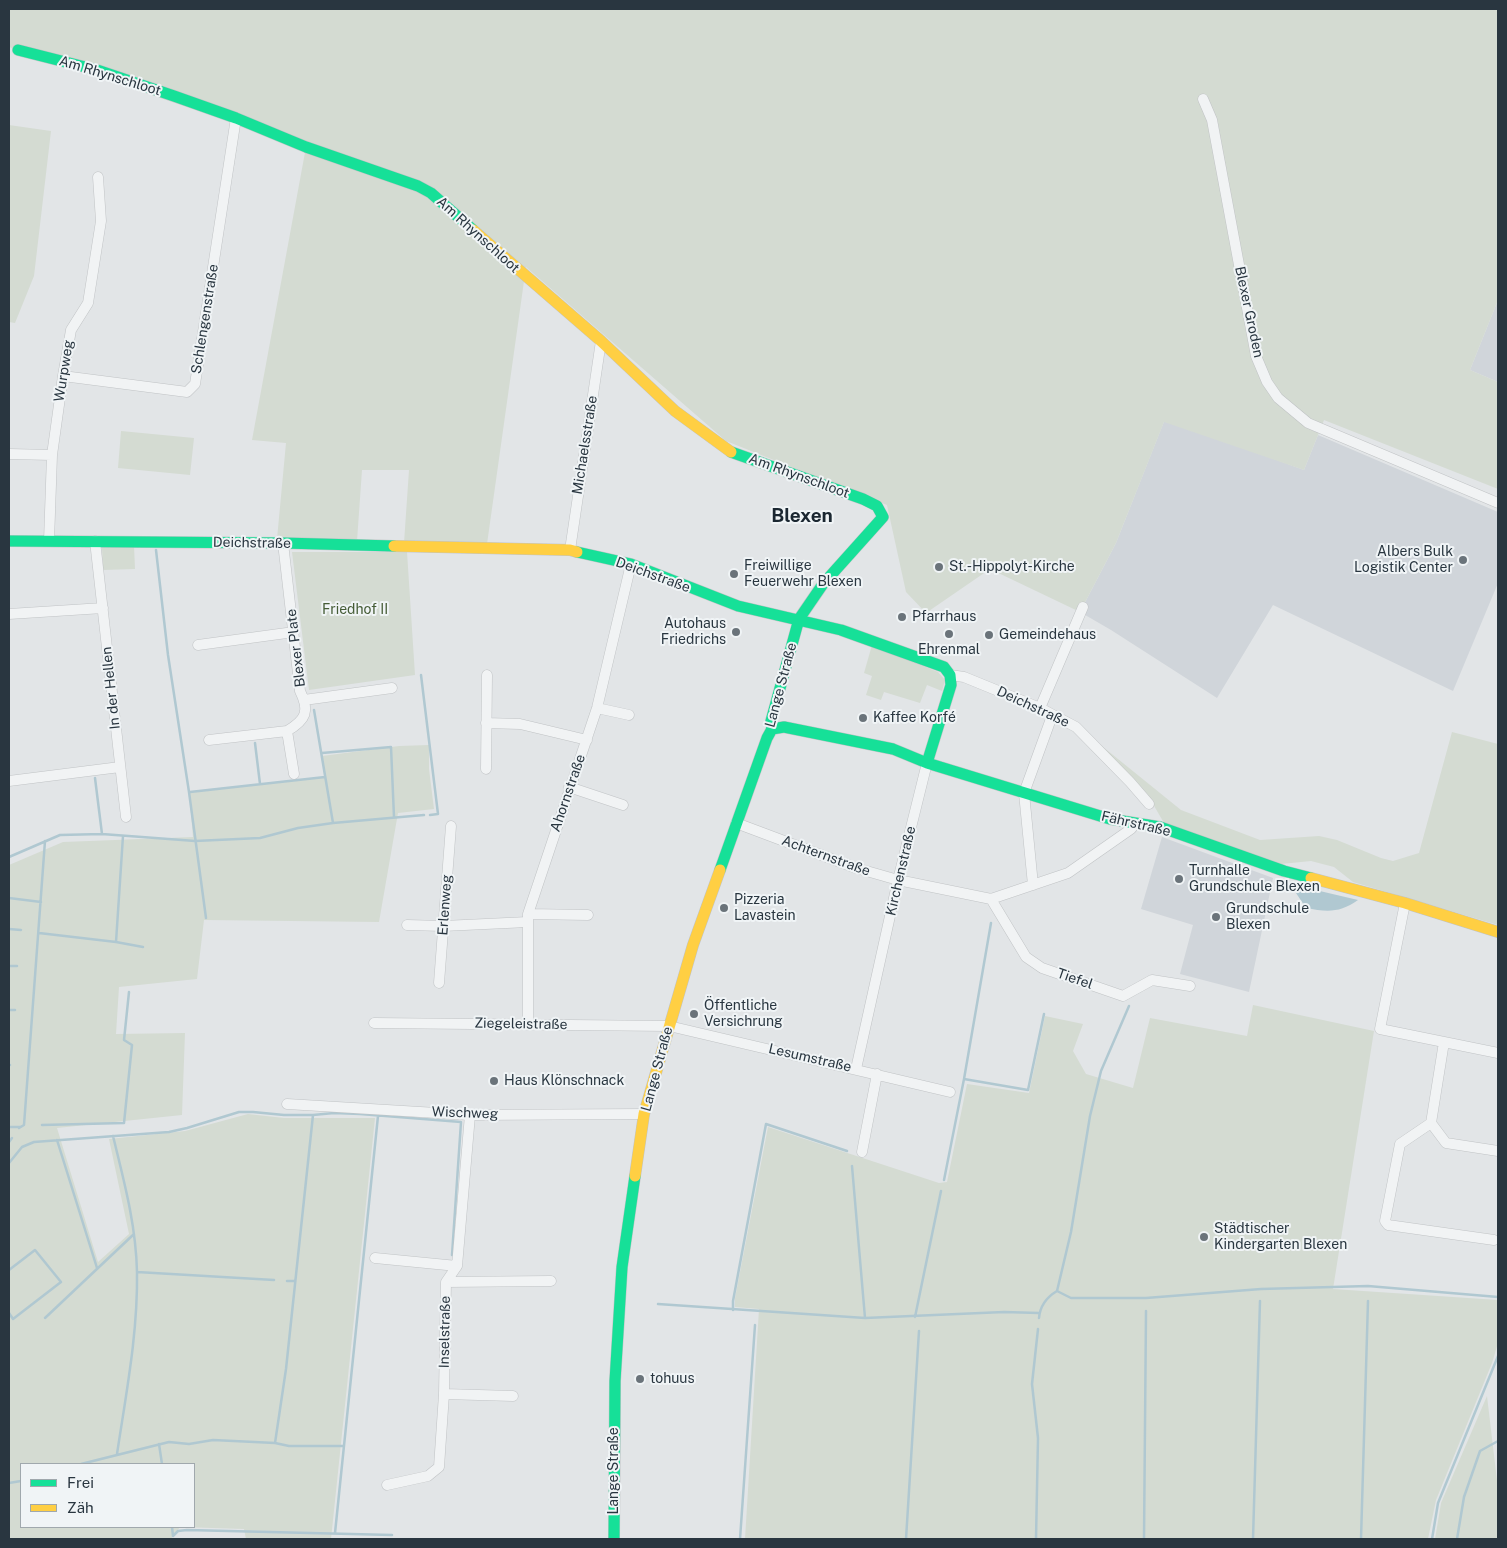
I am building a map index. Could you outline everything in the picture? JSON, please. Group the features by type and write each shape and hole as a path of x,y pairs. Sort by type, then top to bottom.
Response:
{"street":[{"name":"Am Rhynschloot","path":"18,50 97,70 236,118 306,147 401,179 431,193 601,341 675,411 730,451 863,499 877,506 883,516"},
{"name":"Blexer Groden","path":"1202,99 1212,120 1256,356 1267,382 1278,398 1308,423 1498,503"},
{"name":"Schlengenstraße","path":"63,376 187,392 195,384 236,118"},
{"name":"Wurpweg","path":"50,541 52,455 71,330 88,303 101,221 98,177"},
{"name":"Michaelsstraße","path":"570,550 601,341"},
{"path":"9,454 52,455"},
{"name":"Lange Straße","path":"614,1539 615,1381 622,1267 644,1114 692,945 766,738 772,729 770,721 799,619 823,584 883,516"},
{"name":"Deichstraße","path":"9,541 283,543 570,550 632,564 738,606 841,630 912,654 944,667 950,675 964,677 1040,708 1076,728 1130,782 1149,804"},
{"name":"In der Hellen","path":"95,541 126,817"},
{"name":"Blexer Plate","path":"283,543 300,691 306,708 304,717 296,726 287,731"},
{"name":"Ahornstraße","path":"528,1025 528,918 569,787 597,708 632,564"},
{"path":"1040,708 1083,607"},
{"path":"9,614 102,608"},
{"path":"198,645 294,632"},
{"path":"486,769 487,675"},
{"name":"Kirchenstraße","path":"856,1069 898,880 927,763 951,685 950,675"},
{"path":"304,700 392,688"},
{"path":"597,708 629,715"},
{"path":"1032,885 1024,793 1052,716"},
{"path":"486,723 520,724 587,740"},
{"name":"Fährstraße","path":"772,729 784,727 875,744 900,751 927,763 1110,819 1160,827 1284,871 1405,903 1498,932"},
{"path":"209,740 287,731 294,774"},
{"path":"9,781 120,767"},
{"path":"569,787 623,805"},
{"name":"Achternstraße","path":"736,823 856,868 898,880 991,899"},
{"path":"991,899 1068,873 1131,829 1135,824"},
{"name":"Erlenweg","path":"439,983 451,826"},
{"name":"Tiefel","path":"991,899 1026,957 1042,968 1123,996 1152,980 1190,986"},
{"path":"1405,903 1380,1029 1498,1053"},
{"path":"407,925 443,926 528,918 588,915"},
{"name":"Ziegeleistraße","path":"374,1023 668,1026"},
{"name":"Lesumstraße","path":"668,1026 950,1092"},
{"path":"1444,1042 1430,1123 1400,1144 1385,1221 1388,1225 1494,1240"},
{"path":"862,1152 877,1074"},
{"name":"Wischweg","path":"287,1104 470,1115 644,1114"},
{"name":"Inselstraße","path":"388,1485 428,1476 439,1467 444,1394 446,1282 457,1266 470,1115"},
{"path":"1430,1123 1446,1143 1498,1151"},
{"path":"375,1258 457,1266"},
{"path":"446,1282 551,1281"},
{"path":"444,1394 513,1396"}],"shaded area":[{"path":"1498,300 1498,382 1470,370"},
{"path":"1165,419 1304,470 1318,435 1498,512 1498,583 1453,691 1273,605 1217,698 1080,612 1116,543"},
{"name":"Grundschule Blexen","path":"1162,837 1273,878 1249,992 1180,974 1193,925 1141,909"}],"green space":[{"path":"9,9 1498,9 1498,300 1470,370 1498,382 1498,489 1324,420 1304,470 1164,422 1116,543 1080,612 990,569 926,613 906,592 887,505 726,441 526,267 487,544 404,543 409,470 362,470 357,541 277,539 286,443 252,440 306,147 9,47"},
{"path":"9,125 51,131 34,276 15,323 9,322"},
{"path":"121,431 194,438 190,475 118,468"},
{"path":"134,546 135,569 103,570 102,547"},
{"name":"Friedhof II","path":"292,552 407,552 415,675 309,690"},
{"path":"872,645 938,672 945,680 942,691 927,685 920,703 884,692 881,700 866,695 872,676 864,673"},
{"path":"1452,732 1498,744 1498,925 1353,882 1334,867 1311,861 1281,864 1164,823 1153,804 1092,738 1181,810 1260,840 1319,836 1337,840 1393,861 1419,853"},
{"path":"429,745 429,769 434,809 398,813 379,922 204,920 197,979 119,987 116,1034 185,1033 182,1115 57,1128 98,1262 129,1234 109,1139 185,1131 248,1114 284,1118 375,1118 331,1539 246,1539 244,1529 195,1527 195,1463 20,1463 20,1528 179,1528 171,1539 9,1539 9,865 63,842 193,837 189,792 325,777 322,756 399,746"},
{"path":"1253,1005 1374,1031 1333,1289 1498,1300 1498,1343 1492,1363 1436,1500 1428,1539 745,1539 759,1309 735,1307 735,1298 768,1127 939,1183 947,1182 967,1084 1029,1093 1045,1016 1083,1024 1073,1051 1086,1074 1133,1088 1150,1018 1247,1036"},
{"path":"1487,1396 1498,1489 1498,1539 1435,1539 1441,1503"}],"water":[{"path":"1290,884 1358,900 1345,907 1333,910 1306,908"}],"waterway":[{"path":"156,550 168,655 206,918"},
{"path":"421,675 438,814 430,815"},
{"path":"314,710 333,823"},
{"path":"255,743 260,784"},
{"path":"322,753 391,747 394,817"},
{"path":"190,792 325,777"},
{"path":"95,778 102,834"},
{"path":"9,857 60,835 102,834 195,841 260,838 298,828 333,823 424,815"},
{"path":"116,942 123,836"},
{"path":"19,1128 24,1125 45,841"},
{"path":"9,898 41,902"},
{"path":"944,1180 964,1079 991,923"},
{"path":"9,929 21,930"},
{"path":"39,933 143,947"},
{"path":"9,966 17,966"},
{"path":"42,1125 124,1123 132,1045 124,1040 129,992"},
{"path":"1039,1318 1045,1302 1057,1291 1071,1232 1090,1116 1101,1071 1129,1006"},
{"path":"9,1010 15,1010"},
{"path":"964,1079 1028,1090 1044,1014"},
{"path":"9,1163 22,1147 34,1142 169,1132 239,1112 284,1115 360,1114 461,1122 452,1255"},
{"path":"275,1443 286,1369 313,1115"},
{"path":"335,1533 378,1116"},
{"path":"733,1310 733,1301 766,1124 847,1151"},
{"path":"9,1127 20,1127"},
{"path":"113,1136 132,1220 137,1272 136,1318 117,1454"},
{"path":"9,1142 12,1138"},
{"path":"57,1140 97,1268"},
{"path":"852,1166 865,1318"},
{"path":"915,1317 941,1191"},
{"path":"45,1318 134,1234"},
{"path":"9,1270 35,1250 61,1282 13,1319 9,1313"},
{"path":"137,1272 274,1280"},
{"path":"287,1281 294,1281"},
{"path":"1057,1291 1071,1298 1146,1298 1261,1289 1368,1286 1498,1297"},
{"path":"1253,1539 1260,1301"},
{"path":"1361,1539 1368,1301"},
{"path":"658,1304 865,1318 1004,1312 1039,1313"},
{"path":"1144,1539 1146,1311"},
{"path":"740,1539 755,1325"},
{"path":"1036,1539 1038,1438 1032,1384 1038,1329"},
{"path":"906,1539 919,1331"},
{"path":"1432,1539 1438,1503 1498,1356"},
{"path":"85,1463 169,1442 189,1444 213,1440 275,1443 289,1446 344,1446"},
{"path":"1457,1539 1464,1497 1480,1451 1498,1441"},
{"path":"159,1444 162,1463"},
{"path":"9,1483 20,1481"},
{"path":"172,1528 173,1536 178,1531 187,1530 392,1535"}],"traffic: fast":[{"path":"18,50 97,70 174,96 236,118 306,147 418,186 431,193 473,230"},
{"path":"720,870 767,738 772,729 771,721 799,619 823,584 883,517 877,506 863,499 731,452"},
{"path":"9,541 283,543 394,546"},
{"path":"577,552 631,564 738,606 841,630 944,667 950,675 951,685 927,763"},
{"path":"772,729 784,727 893,749 927,763 1110,819 1160,827 1284,871 1311,878"},
{"path":"614,1539 615,1381 622,1267 635,1176"}],"traffic: slow":[{"path":"473,230 601,341 675,411 731,452"},
{"path":"394,546 570,550 577,552"},
{"path":"635,1176 644,1114 693,945 720,870"},
{"path":"1311,878 1405,903 1498,932"}],"place":[{"name":"Albers Bulk Logistik Center","path":"1463,560"},
{"name":"St.-Hippolyt-Kirche","path":"939,567"},
{"name":"Freiwillige Feuerwehr Blexen","path":"734,574"},
{"name":"Pfarrhaus","path":"902,617"},
{"name":"Autohaus Friedrichs","path":"736,632"},
{"name":"Ehrenmal","path":"949,634"},
{"name":"Gemeindehaus","path":"989,635"},
{"name":"Kaffee Korfé","path":"863,718"},
{"name":"Turnhalle Grundschule Blexen","path":"1179,879"},
{"name":"Pizzeria Lavastein","path":"724,908"},
{"name":"Grundschule Blexen","path":"1216,917"},
{"name":"Öffentliche Versichrung","path":"694,1014"},
{"name":"Haus Klönschnack","path":"494,1081"},
{"name":"Städtischer Kindergarten Blexen","path":"1204,1237"},
{"name":"tohuus","path":"640,1379"}],"district":[{"name":"Blexen","path":"802,516"}]}
